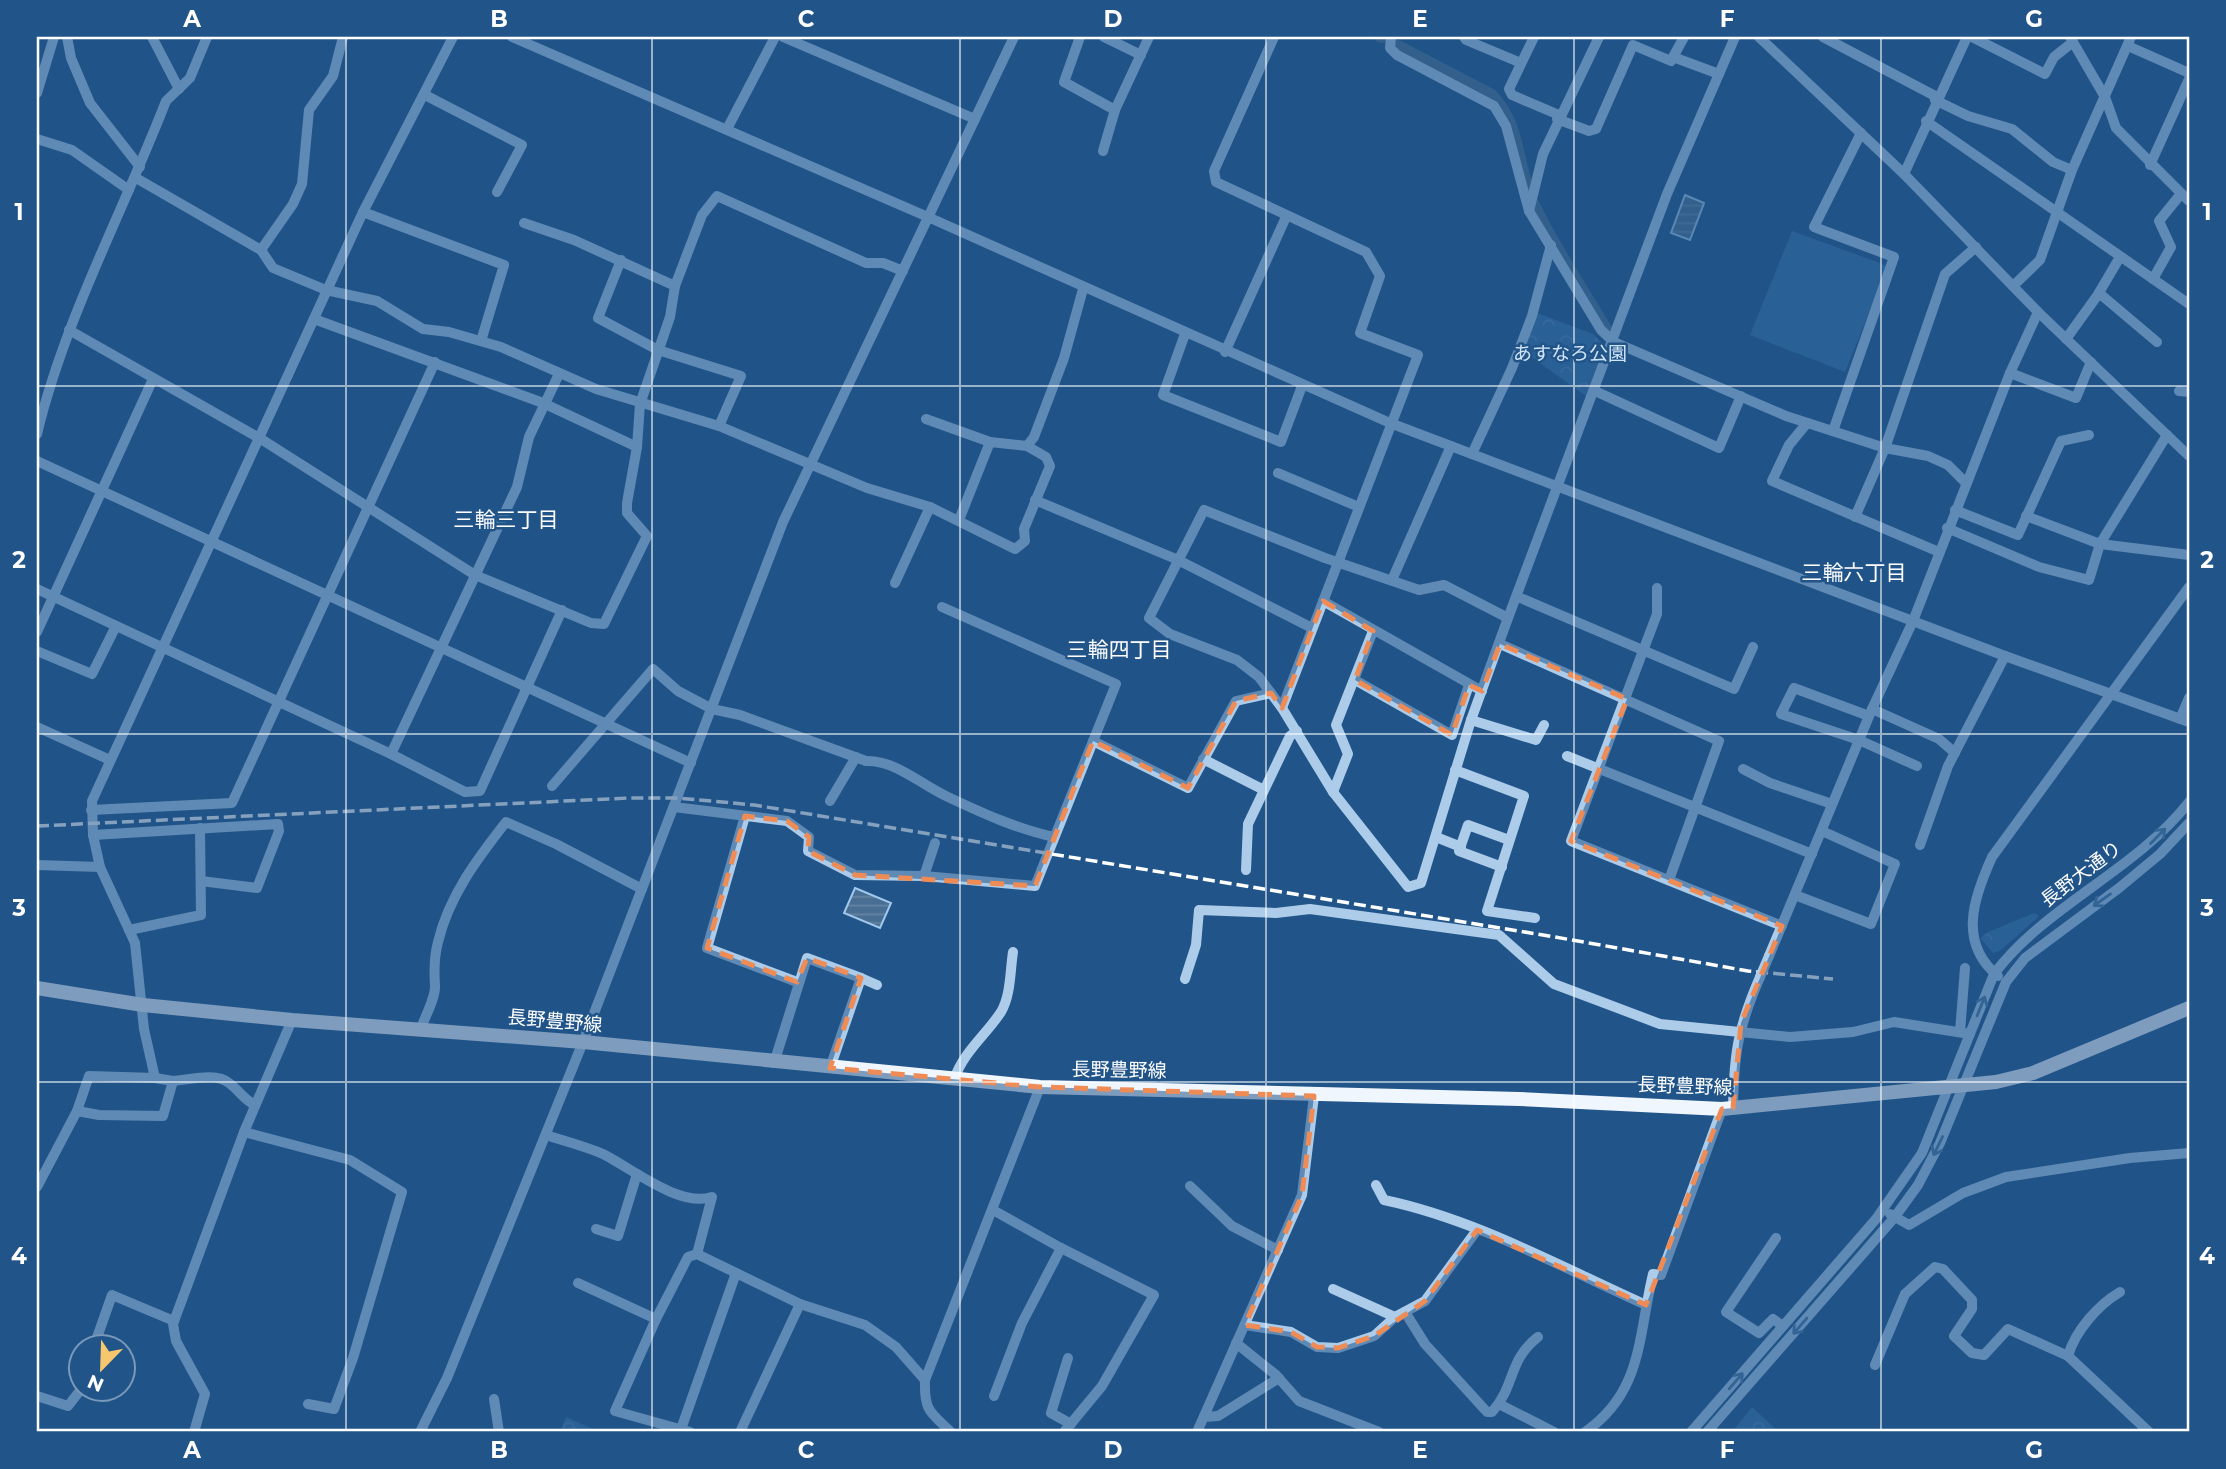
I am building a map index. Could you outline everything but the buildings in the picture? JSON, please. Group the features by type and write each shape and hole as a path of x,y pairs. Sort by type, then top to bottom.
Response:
{"main road":[{"name":"長野豊野線","path":"37,988 144,1005 292,1020 583,1042 774,1063 1040,1087 1515,1099 1728,1108 1996,1082 2033,1073 2189,1008"}],"street":[{"path":"37,93 54,37"},
{"path":"68,37 71,58 90,103 140,167"},
{"path":"152,37 179,89"},
{"path":"37,434 48,389 69,330 136,178 166,102 190,78 207,37"},
{"path":"261,250 293,204 302,184 309,110 333,76 342,37"},
{"path":"155,1078 144,1029 144,1005 135,943 100,867 91,810 110,760 261,439 326,290 453,37"},
{"path":"512,37 928,217 1083,289 1391,423 2005,656 2185,720 2189,698"},
{"path":"727,130 775,37"},
{"path":"783,37 975,119"},
{"path":"420,1432 447,1378 583,1042 783,522 1014,37"},
{"path":"1080,37 1064,82 1115,110"},
{"path":"1104,37 1141,55"},
{"path":"1103,151 1115,110 1149,37"},
{"path":"1274,37 1214,171 1216,182 1366,252 1374,261 1380,276 1360,333 1418,355 1282,708"},
{"path":"1391,37 1390,48 1397,55 1494,106 1506,126 1532,204 1551,245 1601,330 1614,342 1807,423 1885,448 1928,456 1948,465 1966,483"},
{"path":"1464,37 1521,63"},
{"path":"1534,37 1509,89 1512,95 1589,131 1596,129 1633,45 1671,61 1684,37"},
{"path":"1532,204 1543,154 1558,117 1599,37"},
{"path":"1508,618 1444,585 1419,590 1204,510 1176,559 1149,618 1170,634 1237,660 1259,677 1297,731 1333,792 1408,887 1421,883 1471,720 1508,618 1614,342 1671,184 1735,37"},
{"path":"1759,37 1904,174 2038,312 2189,456"},
{"path":"1823,37 1968,116 2012,129 2053,162 2072,170"},
{"path":"1904,174 1936,99 1969,37 2045,74 2054,57 2072,40 2105,97 2116,128 2185,198 2159,221 2171,247 2153,279"},
{"path":"2013,286 2040,260 2072,170 2130,41 2189,72"},
{"path":"1673,57 1719,75"},
{"path":"2150,165 2189,79"},
{"path":"425,95 523,145 497,192"},
{"path":"1926,121 2189,304"},
{"path":"1833,431 1894,257 1814,227 1861,133"},
{"path":"37,139 72,150 129,190"},
{"path":"136,178 261,250 272,268 326,290 377,301 423,329 501,347 559,374 640,404 719,426 867,488 930,506 1015,549 1025,541 1024,529 1049,466 1045,457 1027,446 990,442 926,419"},
{"path":"69,330 261,439 475,575 590,622 604,624 647,536 627,513 637,447 640,404 670,317 675,286 702,215 717,196 866,263 883,262 903,271"},
{"path":"363,212 504,265 481,341"},
{"path":"1225,352 1286,216"},
{"path":"524,223 621,260 675,286"},
{"path":"1472,454 1512,368 1532,316 1551,245"},
{"path":"1855,517 1885,448 1945,274 1976,247"},
{"path":"2066,339 2099,293 2120,257"},
{"path":"621,260 598,318 658,350 741,376 719,426"},
{"path":"1027,446 1034,437 1064,358 1083,289"},
{"path":"2099,293 2157,342"},
{"path":"1589,1431 1618,1402 1632,1378 1643,1335 1653,1273 1661,1275 1728,1108 1739,1032 1870,712 1913,621 2010,373 2038,312"},
{"path":"314,319 543,403 637,447"},
{"path":"1185,334 1163,395 1174,400 1281,442 1302,386"},
{"path":"91,810 232,803 435,362"},
{"path":"2010,373 2076,398 2091,362"},
{"path":"391,754 517,487 529,437 559,374"},
{"path":"37,632 153,379"},
{"path":"1595,391 1719,448 1741,396"},
{"path":"1807,423 1788,445 1772,481 1939,552"},
{"path":"1955,510 2018,535 2061,441 2089,435"},
{"path":"1948,528 2039,567 2089,580 2100,544 2167,435"},
{"path":"959,520 990,442"},
{"path":"1392,580 1451,446"},
{"path":"37,461 101,493 691,763"},
{"path":"1278,473 1359,507"},
{"path":"1035,500 1176,559 1312,628"},
{"path":"895,583 930,506"},
{"path":"2026,516 2100,544 2189,555"},
{"path":"2006,982 1994,974 1976,952 1972,937 1980,884 2004,838 2189,587"},
{"path":"1657,588 1657,614 1644,653 1572,841 1782,926"},
{"path":"37,589 391,754 466,792 480,791 562,610"},
{"path":"1518,597 1644,653 1734,689 1753,647"},
{"path":"1323,601 1482,691"},
{"path":"674,807 787,821 809,837 808,851 855,875 924,876 1035,887 1116,684 942,607"},
{"path":"37,652 92,674 116,626"},
{"path":"1333,792 1349,754 1336,725 1373,631"},
{"path":"1500,644 1718,741 1668,880"},
{"path":"1920,845 1955,753 2005,656"},
{"path":"552,786 653,670 678,691 712,709 740,715 856,757 881,760 946,796 1028,832 1054,837"},
{"path":"1355,680 1452,735 1469,685"},
{"path":"1917,766 1859,740 1782,714 1794,688 1870,712 1939,739 1955,753"},
{"path":"1093,741 1188,788 1236,701 1272,693"},
{"path":"1471,720 1536,740 1544,724"},
{"path":"37,727 110,760"},
{"path":"1246,870 1248,824 1262,789 1290,736 1297,731"},
{"path":"1567,756 1812,853"},
{"path":"831,802 856,757"},
{"path":"1203,759 1262,789"},
{"path":"1742,769 1770,783 1832,804"},
{"path":"1455,770 1524,796 1487,911 1535,918"},
{"name":"長野大通り","path":"1994,974 2032,933 2150,844 2189,802"},
{"path":"745,816 707,948 797,982"},
{"path":"420,1031 435,986 433,978 438,942 452,904 469,869 506,822 556,844 642,889"},
{"name":"長野大通り","path":"1957,1084 2006,982 2025,958 2119,888 2160,854 2189,823"},
{"path":"93,835 278,824 279,831 257,888 201,881"},
{"path":"1502,867 1459,851 1468,825 1509,840"},
{"path":"129,930 201,915 200,828"},
{"path":"1795,894 1871,924 1895,864 1822,831"},
{"path":"1436,837 1461,847"},
{"path":"924,876 935,843"},
{"path":"37,864 100,867"},
{"path":"1185,979 1196,945 1199,909 1276,913 1310,909 1499,936 1554,985 1660,1024 1790,1037 1832,1035 1894,1022 1965,1033"},
{"path":"954,1080 961,1062 1001,1012 1007,995 1013,952"},
{"path":"774,1063 797,982 807,958 877,985"},
{"path":"1707,1432 1894,1218 1918,1185 1940,1143 1957,1084 1965,1033 1965,968"},
{"path":"1965,1033 1994,974"},
{"path":"830,1068 862,978"},
{"path":"194,1432 205,1402 205,1394 176,1341 174,1321 244,1132 292,1020"},
{"path":"37,1187 77,1111 89,1076 173,1081 218,1077 230,1083 242,1099 255,1105"},
{"path":"77,1111 99,1115 163,1116 173,1081"},
{"path":"1691,1432 1884,1209 1922,1153 1957,1084"},
{"path":"951,1432 929,1413 925,1402 925,1380 1040,1087"},
{"path":"1197,1432 1306,1181 1314,1096"},
{"path":"244,1132 350,1160 402,1192 393,1213 356,1347 334,1409 308,1404"},
{"path":"545,1135 601,1153 667,1191 705,1200 712,1197 697,1254"},
{"path":"1884,1209 1894,1218 1912,1224 1963,1193 2006,1177 2130,1158 2189,1153"},
{"path":"596,1229 618,1236 637,1174"},
{"path":"1376,1185 1384,1200 1418,1207 1477,1230 1646,1305"},
{"path":"1189,1186 1216,1208 1232,1226 1278,1250"},
{"path":"993,1210 1154,1295 1102,1386 1067,1428 1051,1413 1068,1358"},
{"path":"1245,1325 1292,1332 1317,1347 1338,1348 1374,1335 1424,1301 1477,1230"},
{"path":"1776,1238 1726,1312 1759,1333 1773,1319 1783,1326"},
{"path":"994,1396 1022,1323 1061,1248"},
{"path":"736,1273 684,1431 615,1411 656,1319 688,1257 697,1254 800,1304 865,1325 896,1347 925,1380"},
{"path":"1875,1365 1905,1294 1935,1267 1942,1269 1972,1300 1972,1308 1954,1336 1972,1353 1984,1355 2008,1329 2068,1356 2149,1432"},
{"path":"578,1283 656,1319"},
{"path":"1333,1289 1400,1315 1487,1412 1492,1412 1499,1404 1512,1378 1518,1355 1538,1337"},
{"path":"2068,1356 2085,1324 2108,1299 2120,1292"},
{"path":"99,1332 112,1295 174,1321"},
{"path":"740,1432 800,1304"},
{"path":"1236,1343 1279,1378 1299,1401 1379,1432"},
{"path":"1204,1417 1218,1416 1279,1378"},
{"path":"37,1396 68,1406 71,1402"},
{"path":"495,1399 499,1432"},
{"path":"1499,1404 1554,1432"}],"highlighted area":[{"path":"1323,601 1373,631 1355,680 1452,735 1469,685 1482,691 1500,644 1627,699 1571,841 1782,926 1741,1023 1733,1108 1722,1109 1646,1305 1477,1230 1425,1301 1374,1336 1338,1348 1317,1347 1291,1332 1245,1325 1302,1195 1314,1096 1040,1087 830,1068 861,978 807,958 797,982 707,948 745,816 787,821 809,837 808,851 855,875 1035,886 1093,741 1188,788 1236,701 1271,693 1282,708"}],"green space":[{"path":"1792,231 1888,266 1845,372 1750,335"},
{"name":"あすなろ公園","path":"1537,313 1593,334 1604,345 1586,396 1523,351"},
{"path":"2034,913 2039,916 2001,950 1993,953 1981,939 1986,933"},
{"path":"1752,1407 1779,1432 1732,1432"},
{"path":"566,1417 600,1432 560,1432"}],"shaded area":[{"path":"1685,195 1704,203 1690,240 1671,233"},
{"path":"855,888 891,903 880,928 844,913"}],"waterway":[{"path":"1398,45 1492,94 1502,106 1514,133 1535,205 1609,332"}],"railway":[{"path":"37,826 629,798 678,798 754,805 1748,971 1833,979"}],"district":[{"name":"三輪三丁目","path":"506,519"},
{"name":"三輪六丁目","path":"1854,572"},
{"name":"三輪四丁目","path":"1119,649"}]}
